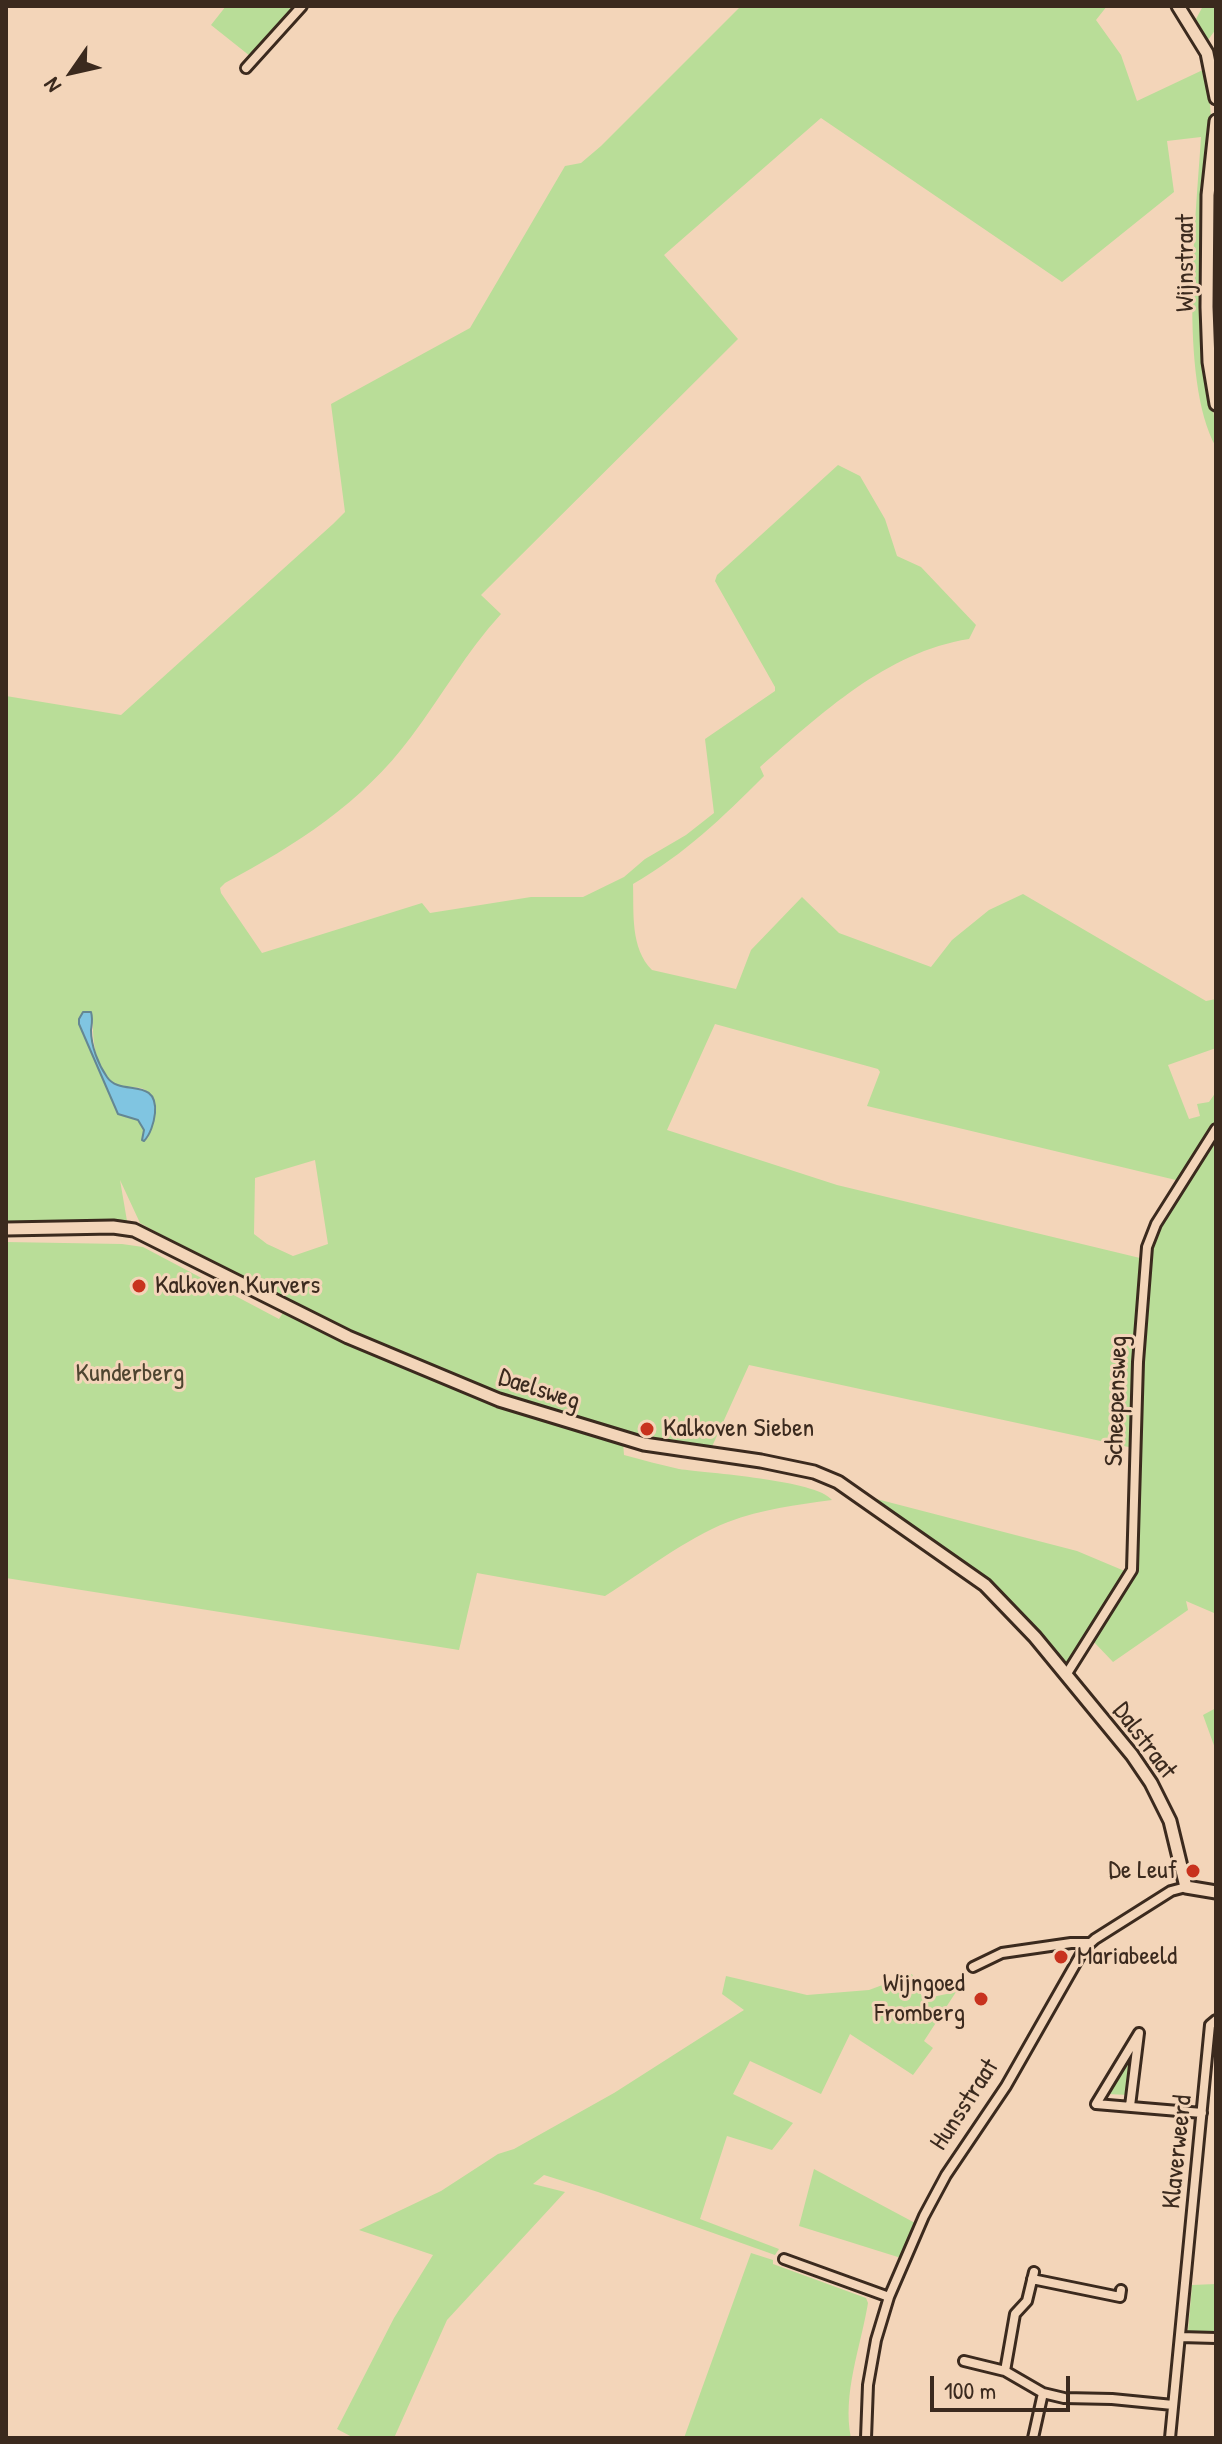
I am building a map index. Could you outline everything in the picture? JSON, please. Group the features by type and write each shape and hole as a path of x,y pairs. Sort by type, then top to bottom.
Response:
{"street":[{"path":"246,68 302,6"},
{"path":"1178,6 1207,53 1216,98"},
{"name":"Wijnstraat","path":"1216,121 1208,195 1207,277 1209,362 1216,404"},
{"name":"Scheepensweg","path":"1066,1675 1132,1570 1138,1362 1146,1255 1156,1224 1216,1129"},
{"name":"Daelsweg","path":"6,1229 113,1227 134,1230 348,1337 499,1400 644,1444 761,1461 830,1478 985,1585 1035,1637"},
{"name":"Dalstraat","path":"1035,1637 1132,1755 1158,1795 1175,1836 1186,1887"},
{"path":"1186,1887 1216,1892"},
{"name":"Hunsstraat","path":"866,2438 871,2362 889,2297 942,2181 997,2101 1089,1943 1171,1891 1186,1887"},
{"path":"973,1967 1008,1951 1089,1943"},
{"name":"Klaverweerd","path":"1170,2438 1213,2022"},
{"path":"1130,2106 1139,2033 1096,2104 1202,2113"},
{"path":"784,2259 889,2297"},
{"path":"1005,2371 1015,2314 1027,2301 1033,2276 1120,2297 1121,2290"},
{"path":"1180,2337 1216,2338"},
{"path":"964,2361 1005,2371 1043,2393 1064,2398 1173,2405"},
{"path":"1033,2438 1043,2393"}],"green space":[{"path":"226,6 297,6 250,56 211,25"},
{"name":"Kunderberg","path":"741,6 1107,6 1096,20 1121,55 1137,101 1207,68 1211,117 1204,188 1202,327 1216,447 1204,417 1193,340 1192,296 1201,137 1167,141 1174,192 1062,282 821,118 664,255 738,339 481,595 501,614 392,761 326,820 302,838 225,883 220,888 221,893 262,953 422,903 430,913 531,897 583,897 624,877 645,859 686,835 714,813 705,739 775,691 715,581 717,575 838,465 860,476 885,519 897,556 921,567 976,625 969,639 910,657 856,688 760,767 764,776 718,821 670,860 633,884 635,929 645,961 652,970 736,989 751,950 802,897 839,933 931,967 952,940 989,910 1023,894 1206,1001 1216,999 1216,1048 1168,1065 1189,1119 1200,1116 1197,1104 1209,1102 1216,1092 1216,1123 1180,1181 867,1106 880,1072 878,1069 715,1024 667,1130 837,1185 1140,1258 1133,1448 749,1365 710,1451 623,1442 624,1455 679,1469 784,1482 822,1493 832,1500 766,1511 728,1522 681,1546 605,1596 477,1573 459,1650 6,1578 6,1242 143,1247 279,1319 284,1311 338,1328 240,1281 204,1273 172,1256 163,1236 140,1223 120,1180 127,1221 6,1224 6,696 121,715 333,524 345,512 331,404 470,328 565,166 581,163","holes":["93,1018 94,1045 103,1074 116,1086 141,1088 152,1097 155,1110 148,1138 142,1140 144,1130 138,1120 118,1114 79,1024","315,1160 328,1244 293,1256 254,1234 255,1178"]},
{"path":"1203,6 1216,6 1216,29 1208,40 1196,19"},
{"path":"1216,1138 1216,1605 1214,1601 1214,1613 1186,1601 1188,1610 1113,1662 1092,1640 1135,1570 1148,1262 1158,1231"},
{"path":"865,1496 1077,1551 1127,1572 1068,1665 1064,1665 996,1588"},
{"path":"1216,1708 1216,1751 1203,1715"},
{"path":"912,1974 923,1999 956,1992 924,2041 933,2048 913,2075 850,2034 821,2094 750,2061 733,2094 793,2123 772,2150 727,2136 700,2219 779,2249 775,2255 544,2175 533,2184 565,2192 447,2320 394,2438 354,2438 337,2429 394,2318 433,2255 359,2230 441,2191 498,2154 514,2149 614,2093 744,2010 722,1994 726,1976 807,1995 869,1990"},
{"path":"1129,2060 1128,2095 1108,2094"},
{"path":"814,2169 917,2224 901,2258 799,2226"},
{"path":"751,2253 866,2298 868,2303 849,2404 851,2438 684,2438"},
{"path":"1216,2284 1216,2331 1188,2331 1192,2285"}],"water":[{"path":"83,1012 91,1012 91,1036 98,1061 107,1077 120,1086 151,1095 154,1121 144,1141 144,1130 138,1120 118,1114 79,1024"}],"place":[{"name":"Kalkoven Kurvers","path":"139,1286"},
{"name":"Kalkoven Sieben","path":"647,1429"},
{"name":"De Leuf","path":"1193,1871"},
{"name":"Mariabeeld","path":"1061,1957"},
{"name":"Wijngoed Fromberg","path":"981,1999"}]}
